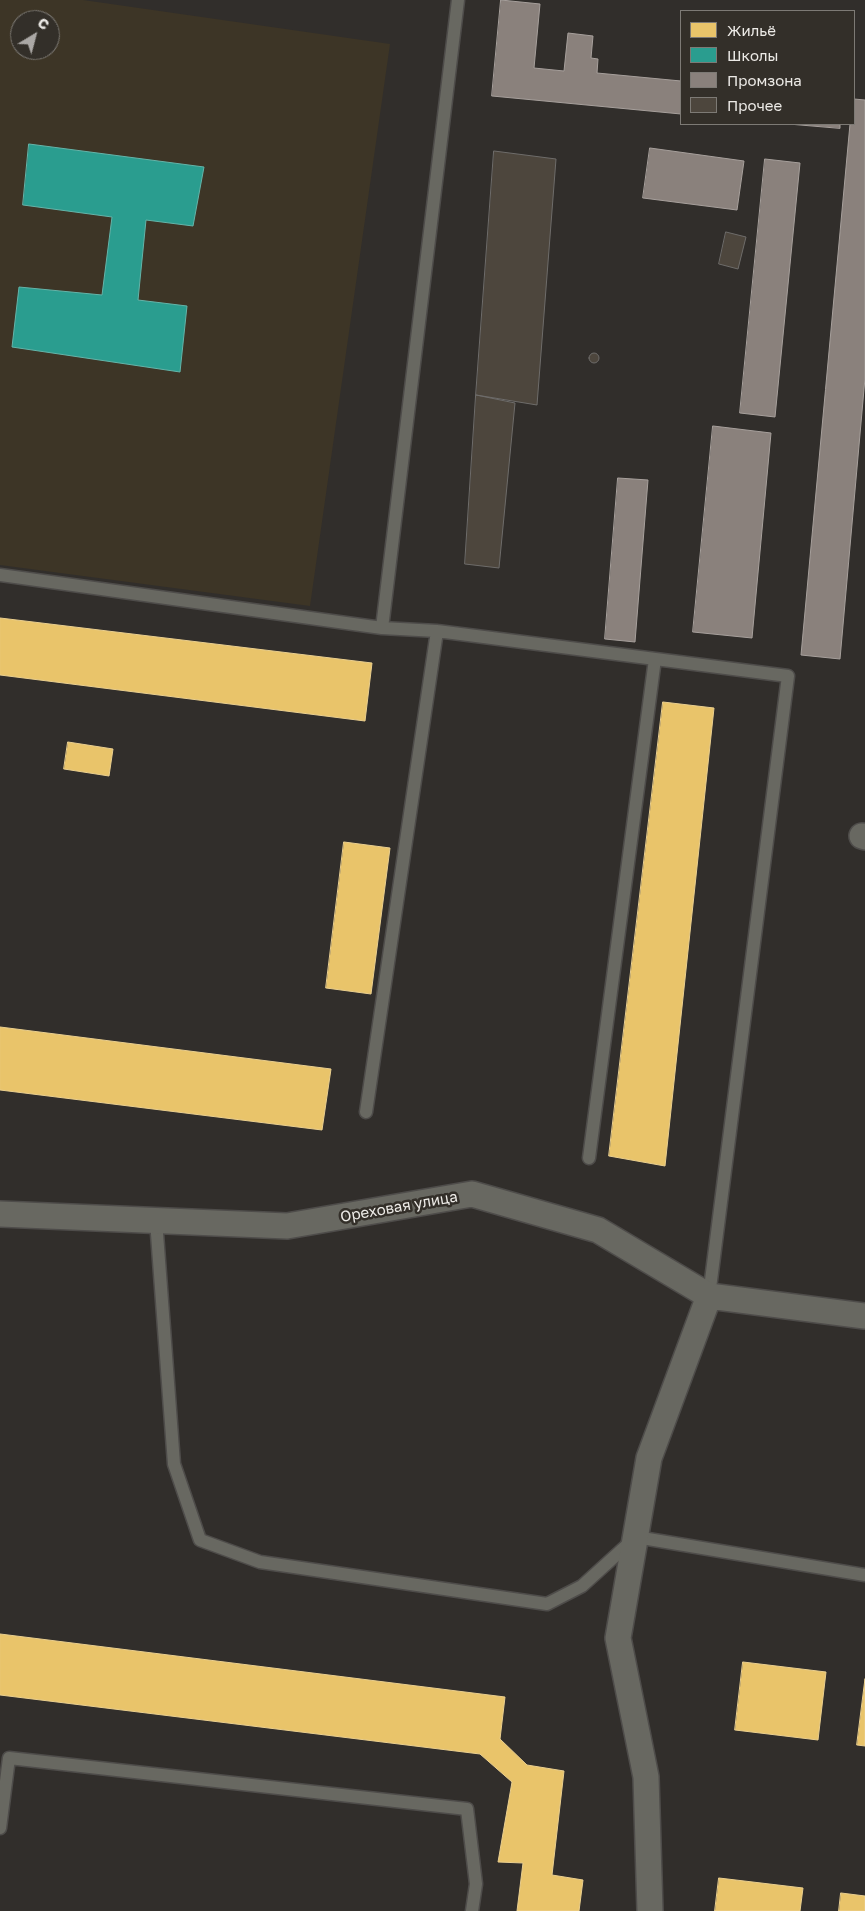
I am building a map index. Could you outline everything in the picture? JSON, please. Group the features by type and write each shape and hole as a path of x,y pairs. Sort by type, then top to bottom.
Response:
{"street":[{"name":"Ореховая улица","path":"0,1214 287,1226 472,1194 598,1230 709,1296 865,1316"},
{"path":"650,1911 646,1777 618,1638 649,1458 709,1296"}],"lane":[{"path":"382,628 458,0"},
{"path":"0,575 382,628 437,631 788,676 709,1296"},
{"path":"366,1112 437,631"},
{"path":"589,1158 655,658"},
{"path":"156,1220 174,1464 200,1540 260,1562 547,1604 582,1586 636,1537 865,1575"},
{"path":"0,1828 9,1758 467,1809 476,1884 472,1911"}],"shaded area":[{"path":"0,0 83,0 390,44 310,606 0,565"}],"building: Жильё":[{"path":"0,618 372,663 365,721 0,675"},
{"path":"663,702 714,708 665,1166 609,1156"},
{"path":"68,742 113,749 109,776 64,769"},
{"path":"344,842 390,848 371,994 326,988"},
{"path":"0,1027 331,1069 322,1130 0,1090"},
{"path":"0,1634 505,1697 500,1739 527,1765 564,1771 552,1875 583,1880 579,1911 517,1911 523,1863 498,1862 512,1782 480,1754 0,1695"},
{"path":"743,1662 826,1672 818,1740 735,1730"},
{"path":"865,1679 865,1746 857,1745"},
{"path":"719,1878 803,1888 800,1911 715,1911"},
{"path":"841,1893 865,1896 865,1911 839,1911"}],"building: Школы":[{"path":"29,144 204,167 193,226 146,220 138,300 187,306 180,372 12,347 19,287 102,295 112,217 23,205"}],"building: Промзона":[{"path":"501,0 540,4 534,68 564,71 568,33 593,36 591,58 598,59 597,73 680,81 680,114 492,96"},
{"path":"855,99 865,100 865,378 840,659 801,655 850,125 855,125"},
{"path":"802,125 840,125 840,128"},
{"path":"650,148 744,161 737,210 643,198"},
{"path":"765,159 800,163 775,417 740,413"},
{"path":"713,426 771,433 752,638 693,632"},
{"path":"618,478 648,480 635,642 605,639"}],"building: Прочее":[{"path":"494,151 556,159 537,405 476,395"},
{"path":"726,232 746,237 738,269 719,264"},
{"path":"592,353 596,353 599,358 598,362 592,363 589,360 589,356"},
{"path":"476,395 515,403 499,568 465,564"}]}
